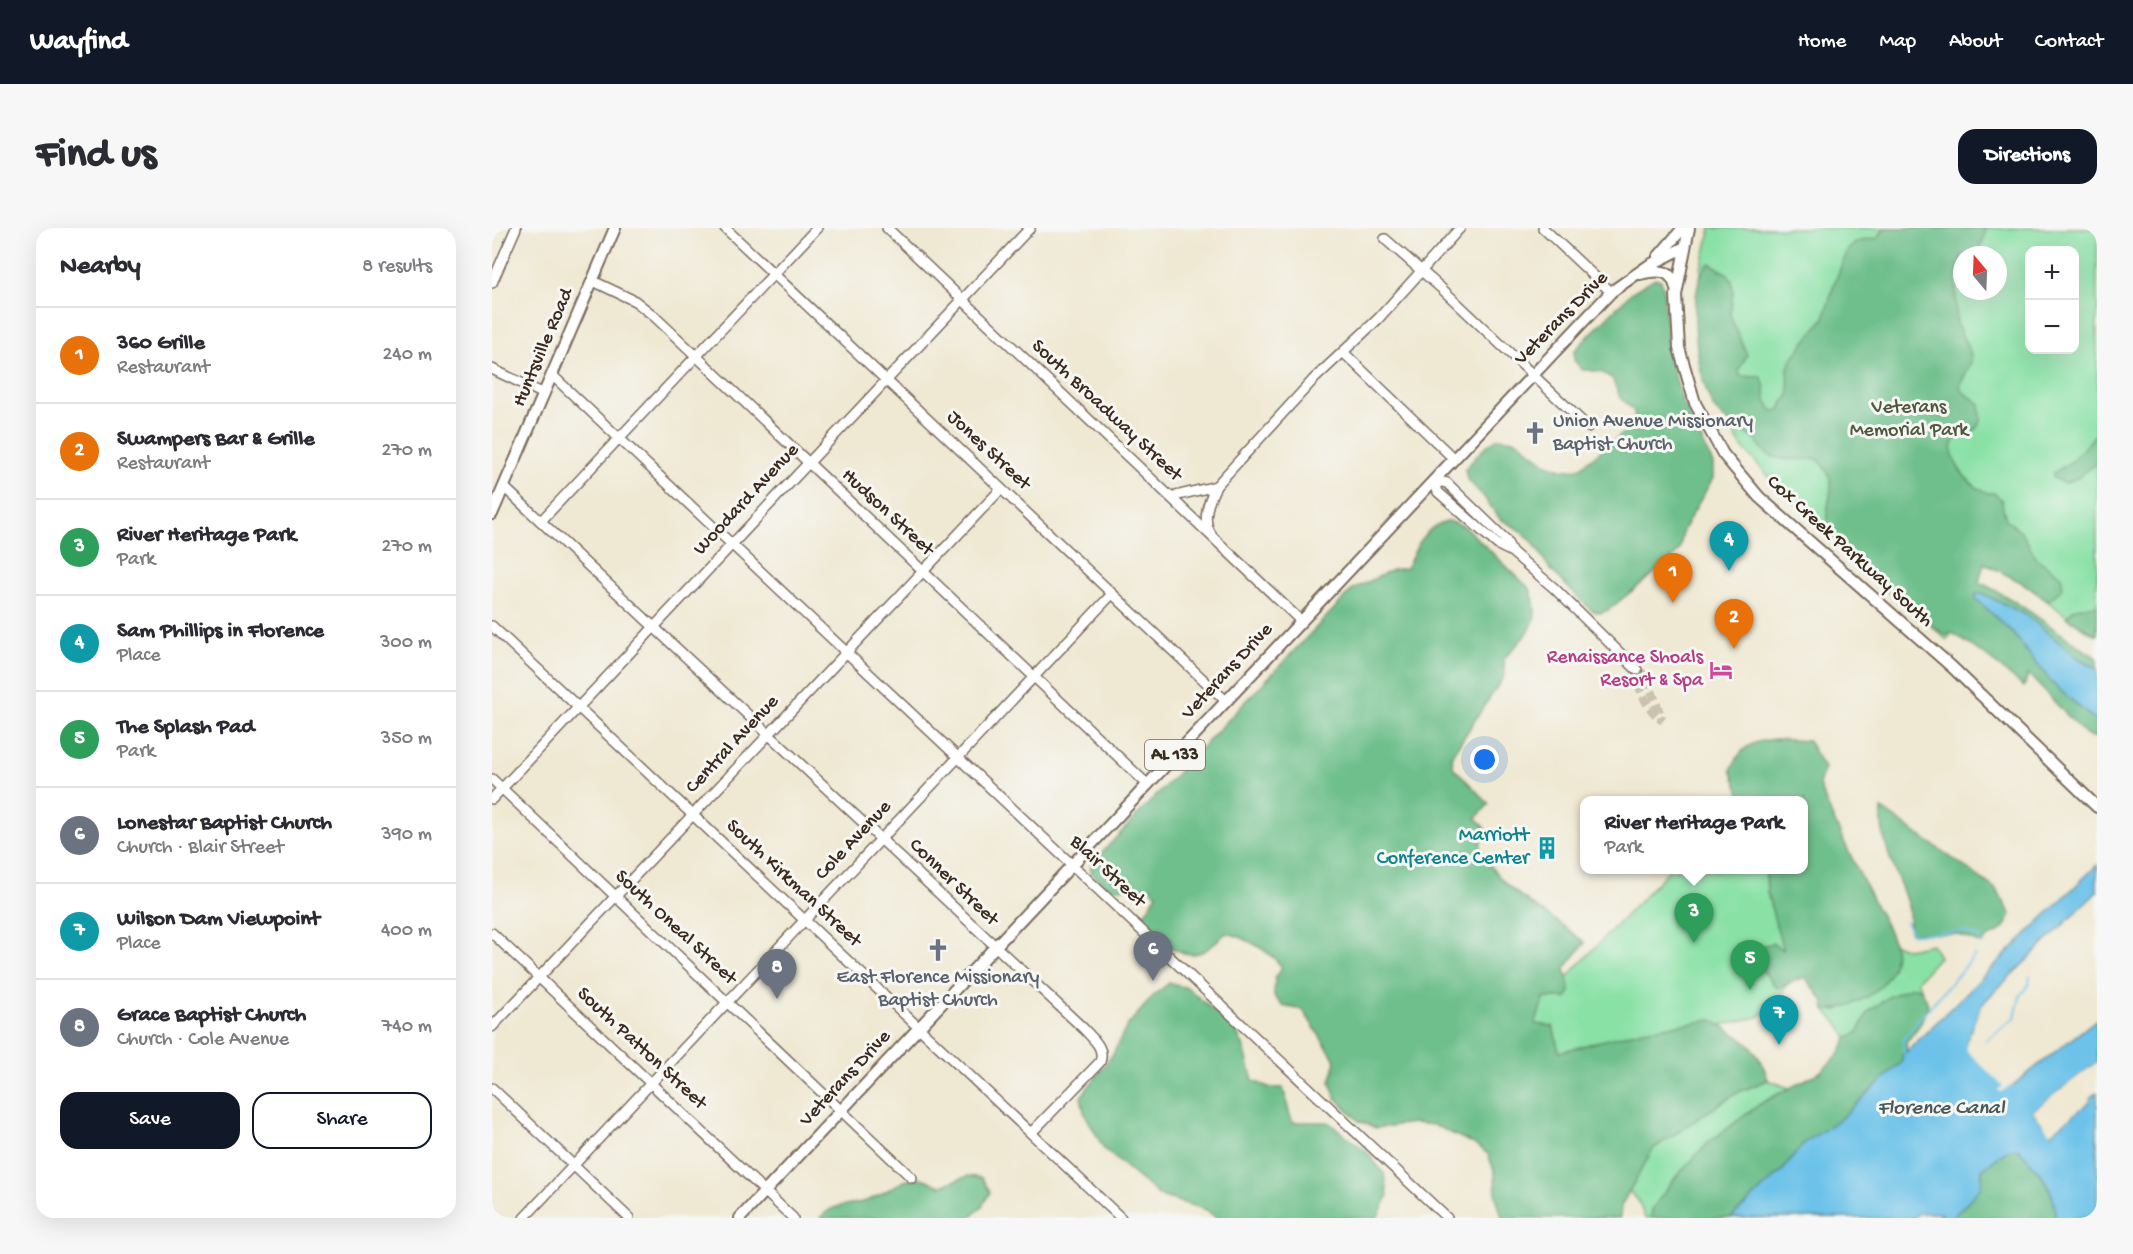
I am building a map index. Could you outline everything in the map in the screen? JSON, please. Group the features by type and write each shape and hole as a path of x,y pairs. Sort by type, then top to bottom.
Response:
{"main road":[{"name":"Huntsville Road","path":"492,514 615,228"},
{"path":"1648,266 1667,249 1683,228"},
{"name":"Cox Creek Parkway South","path":"1689,228 1683,248 1676,295 1679,342 1689,389 1711,435 1738,475 1952,667 2097,807"},
{"name":"Veterans Drive","path":"740,1218 1611,292 1631,276 1683,248"},
{"path":"1631,276 1664,271 1673,279 1676,295"}],"street":[{"path":"492,283 516,228"},
{"name":"Jones Street","path":"724,228 1226,701"},
{"path":"541,521 817,228"},
{"name":"South Broadway Street","path":"887,228 1301,621"},
{"name":"Woodard Avenue","path":"492,799 731,542 1030,228"},
{"path":"1214,538 1208,529 1207,513 1216,486 1313,380 1378,319 1460,228"},
{"path":"1543,228 1611,292"},
{"path":"1385,239 1422,270 1588,427"},
{"name":"Hudson Street","path":"593,281 634,301 696,356 1148,784"},
{"path":"1343,352 1454,458"},
{"path":"492,369 544,394"},
{"name":"Blair Street","path":"552,375 848,651 1447,1218"},
{"path":"1434,480 1438,492 1498,545 1512,552 1554,588 1637,669"},
{"path":"1171,497 1216,486"},
{"name":"Conner Street","path":"504,487 880,840 914,868 994,947 1084,1029 1100,1047 1103,1055 1100,1062 1031,1133"},
{"name":"Central Avenue","path":"492,1027 1001,489"},
{"name":"Cole Avenue","path":"524,1218 1112,594"},
{"name":"South Kirkman Street","path":"492,626 1121,1218"},
{"name":"South Oneal Street","path":"492,779 912,1178"},
{"name":"South Patton Street","path":"492,933 793,1218"},
{"path":"492,1088 629,1218"}],"green space":[{"name":"Veterans Memorial Park","path":"1711,228 2097,228 2097,635 2087,631 2023,583 1984,563 1961,618 1947,640 1781,490 1741,446 1725,416 1699,297 1701,269"},
{"path":"1884,228 1986,228 1980,246 1953,246 1953,300 1956,300 1957,324 1971,355 1971,363 1960,385 1962,391 1980,404 1981,421 1975,430 1960,435 1953,444 1953,455 1966,478 1976,487 1994,493 2001,499 2006,520 2021,531 2036,558 2061,576 2063,588 2048,601 2023,583 1984,563 1979,582 2025,608 2097,658 2097,669 1976,599 2010,630 2054,685 2094,720 2097,738 2086,735 2028,674 2024,687 1985,655 1952,633 1946,635 1934,627 1864,571 1848,555 1830,529 1828,510 1830,478 1818,459 1773,457 1764,451 1753,438 1720,415 1709,398 1699,358 1695,312 1697,291 1702,274 1710,263 1728,274 1732,281 1730,315 1747,355 1739,370 1740,376 1761,377 1769,406 1773,411 1780,410 1783,402 1789,396 1788,368 1793,357 1824,318 1834,284 1848,250 1857,242 1878,238"},
{"path":"1655,278 1661,280 1663,286 1668,351 1681,398 1713,464 1713,478 1683,530 1680,549 1671,560 1608,610 1600,613 1591,610 1550,569 1533,542 1515,527 1500,519 1467,479 1465,469 1485,447 1498,438 1516,440 1547,464 1564,470 1578,469 1635,424 1634,411 1620,397 1612,378 1601,372 1581,369 1574,360 1574,351 1632,292"},
{"path":"2097,433 2097,463 2077,478 2065,483 2053,478 2053,473 2071,462"},
{"path":"1448,521 1464,526 1530,589 1534,602 1534,621 1504,659 1504,676 1452,755 1453,767 1489,804 1476,818 1485,828 1480,847 1488,863 1512,889 1585,943 1565,968 1570,990 1567,998 1544,998 1535,1024 1553,1026 1559,1052 1643,1030 1712,1020 1732,1032 1754,1050 1768,1080 1736,1093 1653,1149 1621,1206 1620,1218 1502,1218 1496,1196 1495,1173 1488,1154 1472,1143 1434,1125 1413,1123 1376,1128 1359,1121 1336,1098 1330,1082 1336,1061 1303,1010 1283,1006 1274,996 1275,978 1282,968 1265,951 1249,941 1226,933 1204,951 1195,954 1177,950 1152,931 1143,916 1157,894 1149,887 1108,888 1091,872 1091,864 1353,589 1392,570 1406,568 1426,533 1431,528"},
{"path":"2097,605 2097,635 2066,617 2075,608"},
{"path":"1776,739 1808,741 1824,768 1819,785 1837,828 1891,937 1895,957 1892,970 1876,991 1851,1005 1825,1010 1823,1000 1805,977 1777,988 1754,960 1751,949 1772,943 1783,950 1767,893 1766,874 1808,874 1808,796 1741,796 1731,770 1743,751 1759,741"},
{"path":"1882,809 1996,889 2011,914 2004,928 1982,944 1956,934 1911,933 1908,906 1883,835"},
{"path":"1665,874 1766,874 1767,893 1798,958 1783,992 1773,1006 1758,1017 1556,1061 1503,996 1552,993"},
{"path":"1893,943 1907,949 1932,944 1939,957 1917,981 1921,988 1912,987 1868,1012 1859,1031 1847,1039 1841,1027 1825,1010 1838,1010 1894,953"},
{"path":"1169,983 1188,988 1235,1030 1244,1047 1253,1081 1271,1088 1283,1088 1293,1122 1328,1122 1366,1151 1385,1175 1388,1196 1377,1218 1216,1218 1207,1210 1160,1196 1104,1149 1084,1112 1081,1097 1113,1054 1127,1026 1156,993"},
{"path":"1912,987 1921,988 1928,1004 1921,1023 1906,1043 1907,1051 1902,1056 1902,1062 1840,1119 1803,1144 1784,1169 1731,1218 1651,1218 1652,1209 1675,1178 1709,1142 1760,1104 1820,1072 1838,1055 1847,1039 1859,1031 1868,1012 1890,996"},
{"path":"1768,1080 1789,1088 1760,1104 1652,1208 1651,1218 1645,1218 1638,1200 1629,1191 1653,1149 1736,1093"},
{"path":"2019,1148 2049,1188 2055,1207 2055,1218 1952,1218 1981,1187 1982,1169 2008,1150"},
{"path":"968,1176 982,1178 990,1192 981,1208 969,1218 820,1218 829,1210 869,1200 910,1179 923,1178 940,1186"}],"water":[{"path":"1981,593 2026,615 2078,658 2097,669 2097,722 2054,685 2010,630 1976,599 1976,594"},
{"name":"Florence Canal","path":"2097,865 2097,892 1982,1004 1966,1043 1970,1051 2007,1087 2013,1085 2097,1019 2097,1062 2033,1111 2051,1133 2090,1101 2088,1099 2097,1092 2097,1218 2055,1218 2053,1197 2049,1188 2039,1172 2018,1148 2008,1150 1982,1169 1981,1187 1952,1218 1938,1218 1942,1213 1919,1213 1913,1218 1731,1218 1784,1169 1803,1144 1840,1119 1902,1062 1902,1056"}],"pier":[{"path":"1982,1004 1985,1006 1970,1047 1977,1045 2008,1083 2013,1085 2000,1092 1998,1090 2003,1086 1967,1051 1966,1043"},
{"path":"2097,1062 2097,1065 2037,1112 2051,1129 2097,1089 2089,1098 2090,1101 2050,1133 2033,1111"}],"waterway":[{"path":"1906,922 1913,934 1964,932 1980,938 1981,943"},
{"path":"1904,1054 1903,1040 1910,1030 1975,955"},
{"path":"1986,1040 2015,1018 2020,996 2029,984 2030,976"}],"tunnel":[{"path":"1637,670 1644,698 1663,721"},
{"path":"1637,670 1646,676 1662,719"}],"place":[{"name":"Union Avenue Missionary Baptist Church","path":"1535,433"},
{"name":"Sam Phillips in Florence","path":"1729,571"},
{"name":"360 Grille","path":"1673,603"},
{"name":"Swampers Bar & Grille","path":"1734,649"},
{"name":"Renaissance Shoals Resort & Spa","path":"1721,670"},
{"name":"Marriott Conference Center","path":"1547,848"},
{"name":"River Heritage Park","path":"1694,943"},
{"name":"East Florence Missionary Baptist Church","path":"938,950"},
{"name":"Lonestar Baptist Church","path":"1153,981"},
{"name":"The Splash Pad","path":"1750,990"},
{"name":"Grace Baptist Church","path":"777,999"},
{"name":"Wilson Dam Viewpoint","path":"1779,1045"}]}
